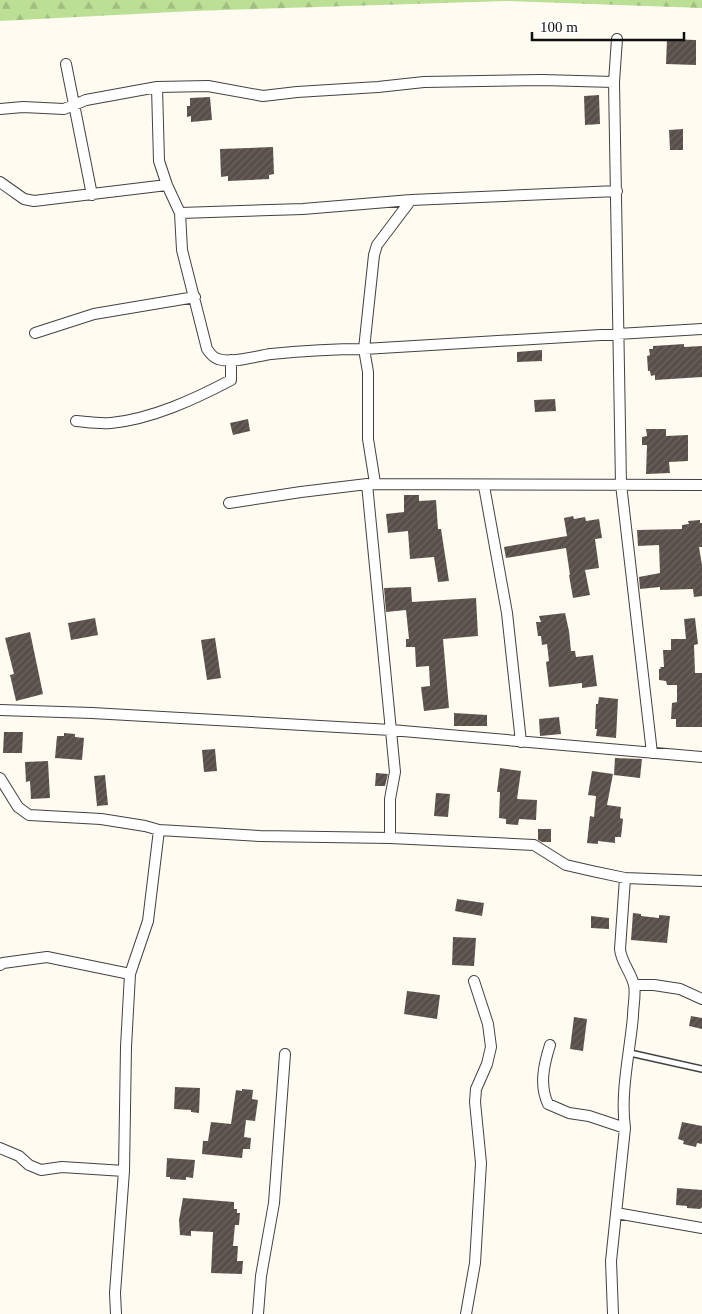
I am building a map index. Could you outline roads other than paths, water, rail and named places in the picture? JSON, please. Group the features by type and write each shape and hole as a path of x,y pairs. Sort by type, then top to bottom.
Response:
{"street":[{"path":"617,39 614,82 622,484 652,753"},
{"path":"66,64 92,195"},
{"path":"0,109 23,107 57,109 86,100 157,87 208,86 263,96 424,82 542,80 614,82"},
{"path":"157,87 160,161 167,185 180,214 182,250 207,349 212,356 219,360 342,349 702,329"},
{"path":"0,182 29,200 92,195 167,185"},
{"path":"180,214 303,209 411,200 616,191"},
{"path":"390,838 390,799 395,772 371,484 368,438 368,372 364,349 374,255 377,246 411,200"},
{"path":"35,333 94,314 195,297"},
{"path":"76,421 108,424 124,422 180,404 231,380 231,360"},
{"path":"229,503 371,484 484,486 702,485"},
{"path":"484,486 507,613 521,742"},
{"path":"0,710 92,713 391,730 702,757"},
{"path":"0,778 18,807 29,815 101,819 159,830 260,836 390,838 534,845 566,865 625,878 702,881"},
{"path":"116,1314 115,1293 124,1171 126,1047 130,974 148,920 159,830"},
{"path":"613,1314 610,1261 625,1128 622,1113 630,1053 634,985 621,955 625,878"},
{"path":"0,965 48,957 130,974"},
{"path":"466,1314 475,1263 481,1163 475,1102 476,1089 492,1047 488,1024 474,981"},
{"path":"634,985 680,989 702,999"},
{"path":"550,1045 543,1065 544,1096 548,1104 569,1113 590,1116 625,1128"},
{"path":"258,1314 274,1203 284,1054"},
{"path":"0,1148 19,1156 35,1168 41,1170 62,1167 124,1171"},
{"path":"616,1212 702,1228"}],"lane":[{"path":"630,1053 702,1069"}]}
